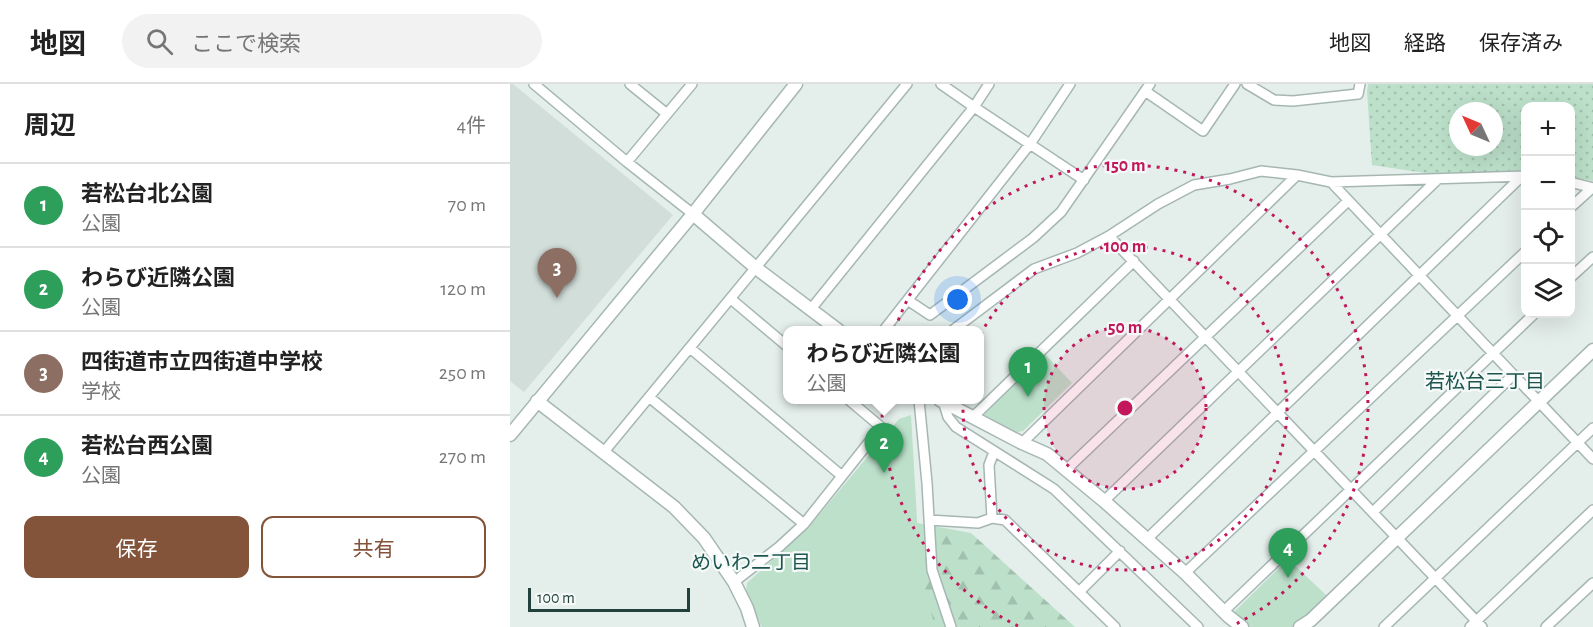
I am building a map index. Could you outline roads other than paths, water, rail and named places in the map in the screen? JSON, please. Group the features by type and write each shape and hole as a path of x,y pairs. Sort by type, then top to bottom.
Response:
{"street":[{"path":"534,84 756,268 833,326"},
{"path":"630,84 667,114"},
{"path":"627,162 692,84"},
{"path":"510,435 693,214 796,84"},
{"path":"603,453 907,84"},
{"path":"941,84 1084,180"},
{"path":"811,309 974,107 989,84"},
{"path":"887,326 1030,144 1070,84"},
{"path":"909,300 930,315 1034,238 1061,212 1148,88 1203,131 1235,84"},
{"path":"1248,84 1274,100 1293,101 1358,94 1360,84"},
{"path":"958,326 1034,269 1077,253 1194,185 1261,171 1331,182 1521,177"},
{"path":"1022,442 1298,175"},
{"path":"1104,501 1438,179"},
{"path":"1146,539 1521,179"},
{"path":"1331,182 1593,459"},
{"path":"1575,183 1593,188"},
{"path":"1575,204 1593,188"},
{"path":"1067,470 1348,201"},
{"path":"1109,236 1436,578 1476,625 1593,510"},
{"path":"1185,573 1521,256"},
{"path":"1575,273 1593,257"},
{"path":"973,417 1134,261"},
{"path":"731,299 783,343"},
{"path":"1224,611 1530,318"},
{"path":"690,348 842,476"},
{"path":"1300,627 1311,620 1593,350"},
{"path":"1373,512 1513,375"},
{"path":"649,398 804,524"},
{"path":"537,401 674,507 705,538 734,582 747,608 753,627"},
{"path":"734,582 804,524 881,427 855,404"},
{"path":"919,404 932,570 951,627"},
{"path":"943,404 948,417 956,427 1054,489 1198,627"},
{"path":"949,404 1047,454 1104,501 1242,627"},
{"path":"1384,627 1593,428"},
{"path":"992,518 989,465 994,452"},
{"path":"929,520 978,523 992,518 1005,520 1115,627"},
{"path":"1079,592 1120,551"},
{"path":"1546,627 1593,583"}],"place":[{"name":"四街道市立四街道中学校","path":"557,298"},
{"name":"若松台北公園","path":"1028,397"},
{"name":"わらび近隣公園","path":"884,473"},
{"name":"若松台西公園","path":"1288,578"}],"district":[{"name":"若松台三丁目","path":"1485,381"},
{"name":"めいわ二丁目","path":"751,562"}]}
